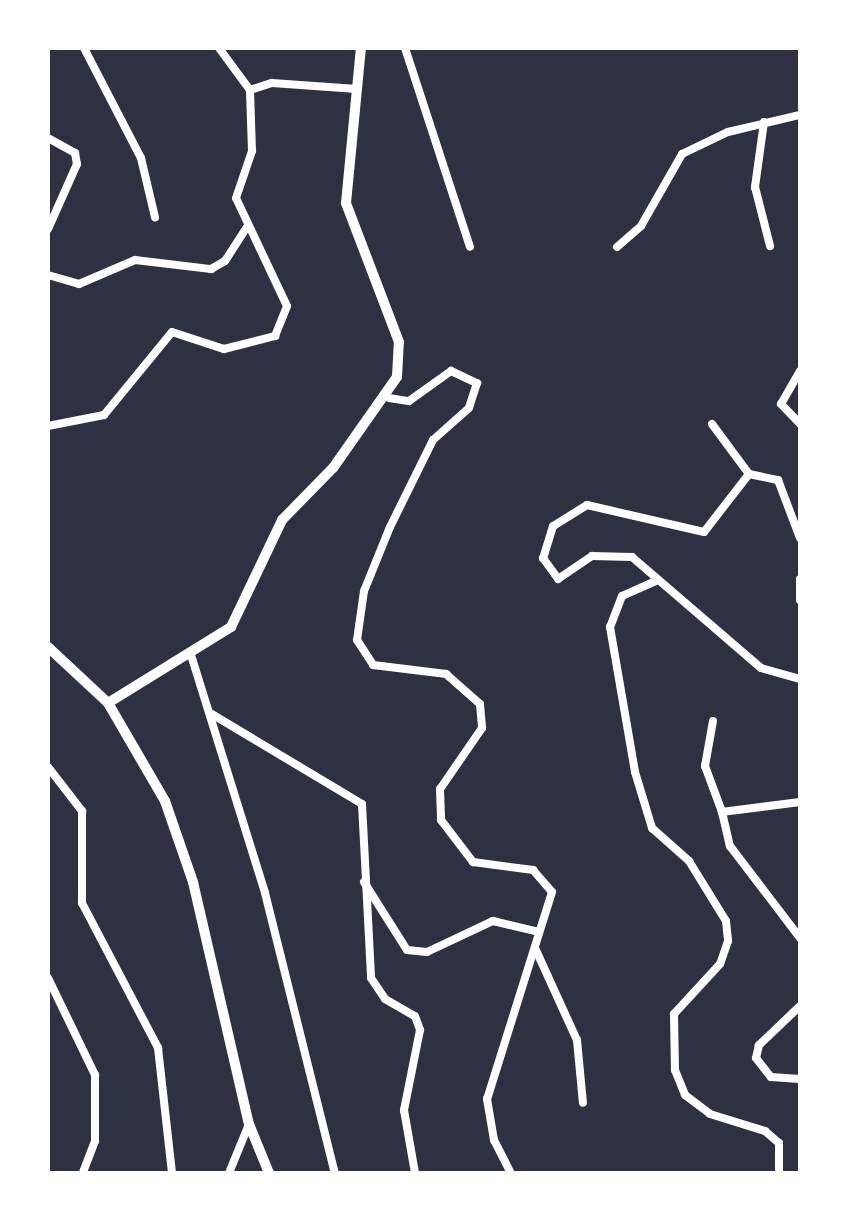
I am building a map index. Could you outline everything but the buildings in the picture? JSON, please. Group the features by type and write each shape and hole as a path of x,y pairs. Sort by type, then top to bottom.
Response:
{"street":[{"path":"84,48 141,158 155,217"},
{"path":"48,426 104,415 158,341 172,332 224,349 275,336 287,306 247,227 235,188 252,151 250,90 219,48"},
{"path":"108,703 191,655 240,617 282,520 389,398 399,342 346,203 361,48"},
{"path":"405,48 470,247"},
{"path":"250,90 272,83 357,89"},
{"path":"617,247 641,226 682,154 764,122 800,115"},
{"path":"764,122 755,187 770,246"},
{"path":"48,138 75,153 77,164 48,229"},
{"path":"48,275 79,284 135,260 211,269 247,227"},
{"path":"389,398 409,401 451,371 477,383 469,408 433,440 390,527 364,591 357,640 373,665 446,674 480,704 482,728 437,802 461,854 483,866 542,874 552,892 487,1099 494,1140 511,1173"},
{"path":"800,371 781,404 800,424"},
{"path":"712,424 749,474 778,480 800,538"},
{"path":"749,474 704,532 683,533 597,505 562,516 547,537 543,558 551,578 602,554 632,557 761,668 800,679"},
{"path":"800,579 800,600"},
{"path":"658,580 622,596 610,627 637,783 652,828 689,861 726,921 728,941 720,964 674,1014 675,1070 685,1095 710,1114 765,1131 779,1143 779,1173"},
{"path":"48,647 108,703 181,841 249,1124 269,1173"},
{"path":"191,655 299,1014 335,1173"},
{"path":"210,713 316,781 357,798 371,978 420,1030 404,1110 415,1173"},
{"path":"713,721 705,766 722,812 730,846 800,938"},
{"path":"48,767 82,811 82,903 158,1048 172,1173"},
{"path":"722,812 800,802"},
{"path":"364,882 407,950 427,952 493,921 539,932"},
{"path":"535,948 577,1040 583,1103"},
{"path":"48,978 95,1075 95,1141 83,1173"},
{"path":"800,1006 759,1045 756,1058 771,1077 800,1079"},
{"path":"229,1173 249,1124"}]}
